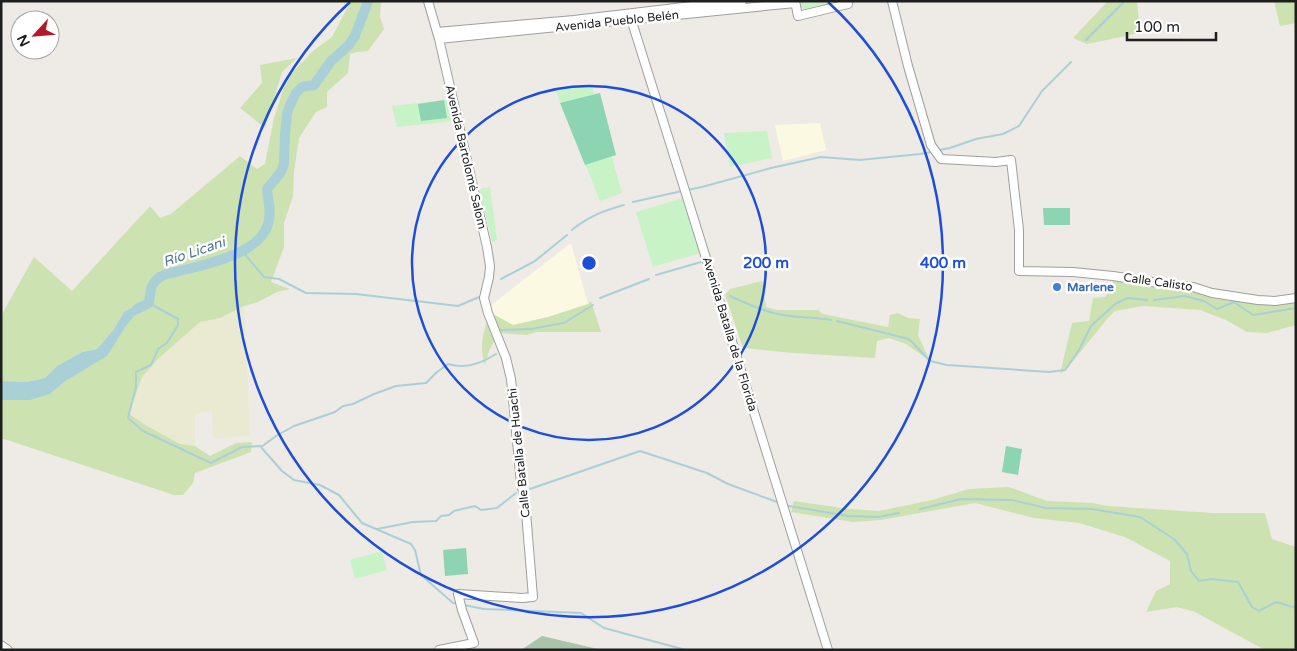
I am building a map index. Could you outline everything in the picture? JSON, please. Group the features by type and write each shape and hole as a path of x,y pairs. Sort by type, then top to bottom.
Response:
{"street":[{"name":"Avenida Bartolomé Salom","path":"428,1 438,36 490,266 484,298 488,313"},
{"name":"Avenida Pueblo Belén","path":"438,36 742,1"},
{"name":"Calle Calisto","path":"892,1 908,66 931,145 941,159 996,162 1011,160 1019,230 1019,270 1113,276 1193,287 1212,294 1258,300 1275,301 1296,298"},
{"name":"Avenida Pueblo Belén","path":"438,36 795,2"},
{"path":"795,2 798,16 848,3"},
{"name":"Avenida Batalla de la Florida","path":"631,19 828,650"},
{"name":"Calle Batalla de Huachi","path":"440,650 474,643 460,601 533,596 525,500 521,483 511,379 506,358 488,313"},
{"path":"1,646 8,650"}],"shaded area":[{"path":"820,123 826,150 783,161 775,125"},
{"path":"571,243 588,304 548,317 513,325 491,313 490,306"}],"green space":[{"path":"351,1 381,1 380,17 384,29 368,51 350,54 348,73 327,92 327,107 316,112 299,138 293,196 284,223 284,247 271,282 290,289 277,292 220,318 200,322 158,359 142,377 129,414 180,444 195,446 210,456 236,443 252,442 251,452 195,473 193,483 183,495 174,495 1,438 1,400 50,394 84,369 134,316 148,309 150,297 124,312 114,329 97,349 82,352 57,366 45,378 27,382 1,381 1,316 34,257 72,291 150,206 160,218 171,214 240,156 257,169 265,164 274,118 287,78 313,51 332,37"},
{"path":"799,1 840,1 807,10 801,7"},
{"path":"1108,1 1137,1 1140,33 1087,44 1073,38"},
{"path":"1274,1 1296,1 1296,23 1280,26"},
{"path":"297,58 282,72 265,128 240,108 262,83 260,65"},
{"path":"592,87 622,193 600,201 555,89"},
{"path":"600,93 616,155 585,165 560,103"},
{"path":"444,100 447,118 421,121 418,104"},
{"path":"447,100 453,121 397,127 392,106"},
{"path":"767,131 772,158 730,167 724,133"},
{"path":"490,187 497,240 492,242 479,189"},
{"path":"683,198 700,253 653,267 636,212"},
{"path":"1043,208 1070,208 1070,225 1044,225"},
{"path":"762,281 766,307 777,310 818,310 823,314 888,327 890,315 898,313 908,318 920,319 918,335 930,361 906,344 889,338 877,341 875,358 743,348 725,295 730,289"},
{"path":"1113,281 1158,289 1195,290 1216,299 1257,304 1296,302 1296,325 1267,333 1247,332 1226,320 1200,310 1143,306 1115,311 1066,370 1060,374 1072,323 1089,321 1093,298 1105,297 1111,289"},
{"path":"591,301 601,332 536,332 527,335 499,333 489,351 485,365 482,351 483,338 491,313 513,325 548,317 588,304"},
{"path":"244,306 250,435 213,439 212,411 195,414 195,446 180,444 129,414 142,377 158,359 200,322 220,318"},
{"path":"1006,446 1022,449 1018,475 1002,472"},
{"path":"1009,487 1047,501 1212,513 1265,513 1272,539 1296,547 1296,650 1265,650 1195,612 1177,607 1146,612 1156,591 1170,584 1170,561 1125,537 1079,523 1034,518 975,503 881,520 853,522 791,512 794,501 849,509 879,511 932,500 969,489"},
{"path":"466,548 468,574 445,576 443,550"},
{"path":"382,551 387,570 355,579 350,560"},
{"path":"542,636 602,650 521,650"}],"water":[{"name":"Río Licani","path":"151,296 148,309 134,316 107,356 64,382 50,394 30,400 1,400 1,381 27,382 45,378 57,366 82,352 97,349 114,329 124,312"}],"waterway":[{"name":"Río Licani","path":"137,309 149,303 152,286 161,276 231,256 255,243 263,234 270,215 267,189 281,172 284,163 287,114 290,105 296,93 302,87 314,85 331,61 349,45 355,36 368,1"},
{"path":"1086,40 1125,1"},
{"path":"939,150 976,139 1003,134 1019,126 1042,91 1071,62"},
{"path":"687,190 821,157 860,160 932,152"},
{"path":"633,202 682,191"},
{"path":"572,230 596,214 624,205"},
{"path":"501,279 535,261 567,235"},
{"path":"242,251 264,277 279,279 306,293 356,294 458,306 479,297"},
{"path":"656,275 701,262"},
{"path":"600,298 649,279"},
{"path":"730,296 777,314 831,320"},
{"path":"1154,300 1185,296 1204,301 1217,309 1234,302 1253,315 1296,308"},
{"path":"837,321 909,339 930,361 947,365 1049,372 1065,370 1079,350 1091,326 1115,304 1127,298 1147,300"},
{"path":"149,303 178,319 178,325 167,343 158,349 151,365 136,372 136,387 128,418 143,431 211,463 242,447 260,446 282,471 294,480 320,485 339,495 362,523 411,544 415,550 421,575 453,603 459,604"},
{"path":"501,330 531,329 564,323 593,305"},
{"path":"261,447 294,426 335,412 343,406 353,404 396,386 426,383 448,364 473,365 496,354"},
{"path":"530,489 640,451 707,473 728,484 777,502"},
{"path":"377,529 413,522 436,521 441,516 475,506 481,510 497,508 516,493"},
{"path":"920,509 961,499 1012,500 1046,508 1092,509 1140,517 1174,539 1187,554 1191,571 1199,581 1211,579 1238,582 1252,607 1259,611 1276,602 1296,608"},
{"path":"789,506 848,516 879,517 899,513"},
{"path":"464,605 484,609 581,613 604,628 686,650"}],"place":[{"name":"Marlene","path":"1057,287"}]}
